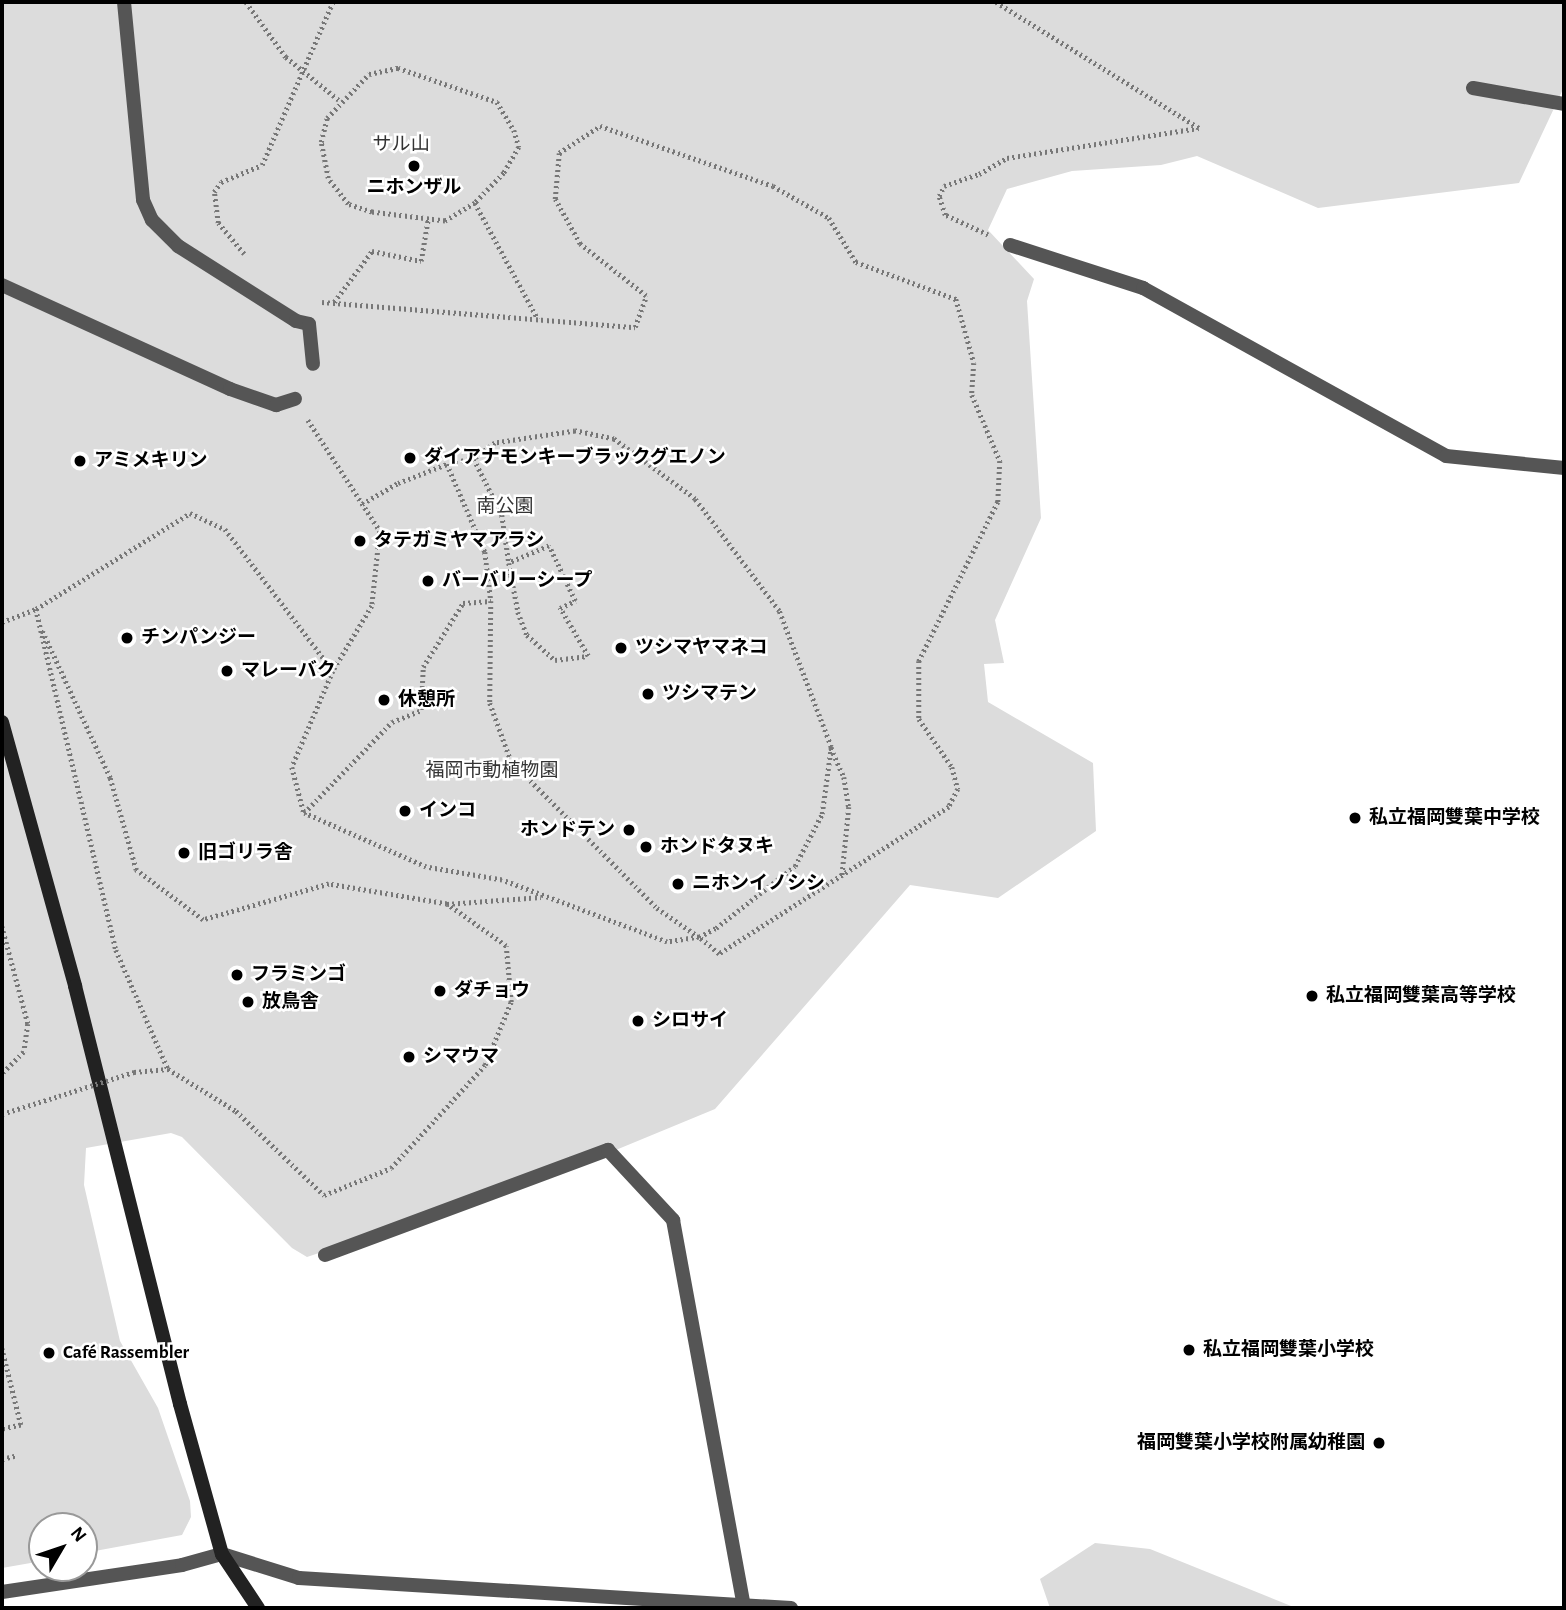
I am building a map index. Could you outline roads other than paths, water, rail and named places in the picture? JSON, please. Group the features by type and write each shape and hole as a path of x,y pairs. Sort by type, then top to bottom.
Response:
{"street":[{"path":"124,2 143,200 152,220 178,246 296,321 309,324 313,364"},
{"path":"1473,88 1564,104"},
{"path":"1010,245 1143,288 1446,456 1564,468"},
{"path":"2,285 230,389 276,405 295,399"},
{"path":"2,722 75,986 180,1405 222,1554 258,1608"},
{"path":"325,1255 608,1150 673,1220 744,1607"},
{"path":"2,1592 182,1565 222,1554 299,1578 791,1608"}],"place":[{"name":"ニホンザル","path":"414,166"},
{"name":"ダイアナモンキーブラックグエノン","path":"410,458"},
{"name":"アミメキリン","path":"80,461"},
{"name":"タテガミヤマアラシ","path":"360,541"},
{"name":"バーバリーシープ","path":"428,581"},
{"name":"チンパンジー","path":"127,638"},
{"name":"ツシマヤマネコ","path":"621,648"},
{"name":"マレーバク","path":"227,671"},
{"name":"ツシマテン","path":"648,694"},
{"name":"休憩所","path":"384,700"},
{"name":"インコ","path":"405,811"},
{"name":"私立福岡雙葉中学校","path":"1355,818"},
{"name":"ホンドテン","path":"629,830"},
{"name":"ホンドタヌキ","path":"646,847"},
{"name":"旧ゴリラ舎","path":"184,853"},
{"name":"ニホンイノシシ","path":"678,884"},
{"name":"フラミンゴ","path":"237,975"},
{"name":"ダチョウ","path":"440,991"},
{"name":"私立福岡雙葉高等学校","path":"1312,996"},
{"name":"放鳥舎","path":"248,1002"},
{"name":"シロサイ","path":"638,1021"},
{"name":"シマウマ","path":"409,1057"},
{"name":"私立福岡雙葉小学校","path":"1189,1350"},
{"name":"Café Rassembler","path":"49,1353"},
{"name":"福岡雙葉小学校附属幼稚園","path":"1379,1443"}],"park label":[{"name":"サル山","path":"401,145"},
{"name":"南公園","path":"505,507"},
{"name":"福岡市動植物園","path":"492,771"}]}
